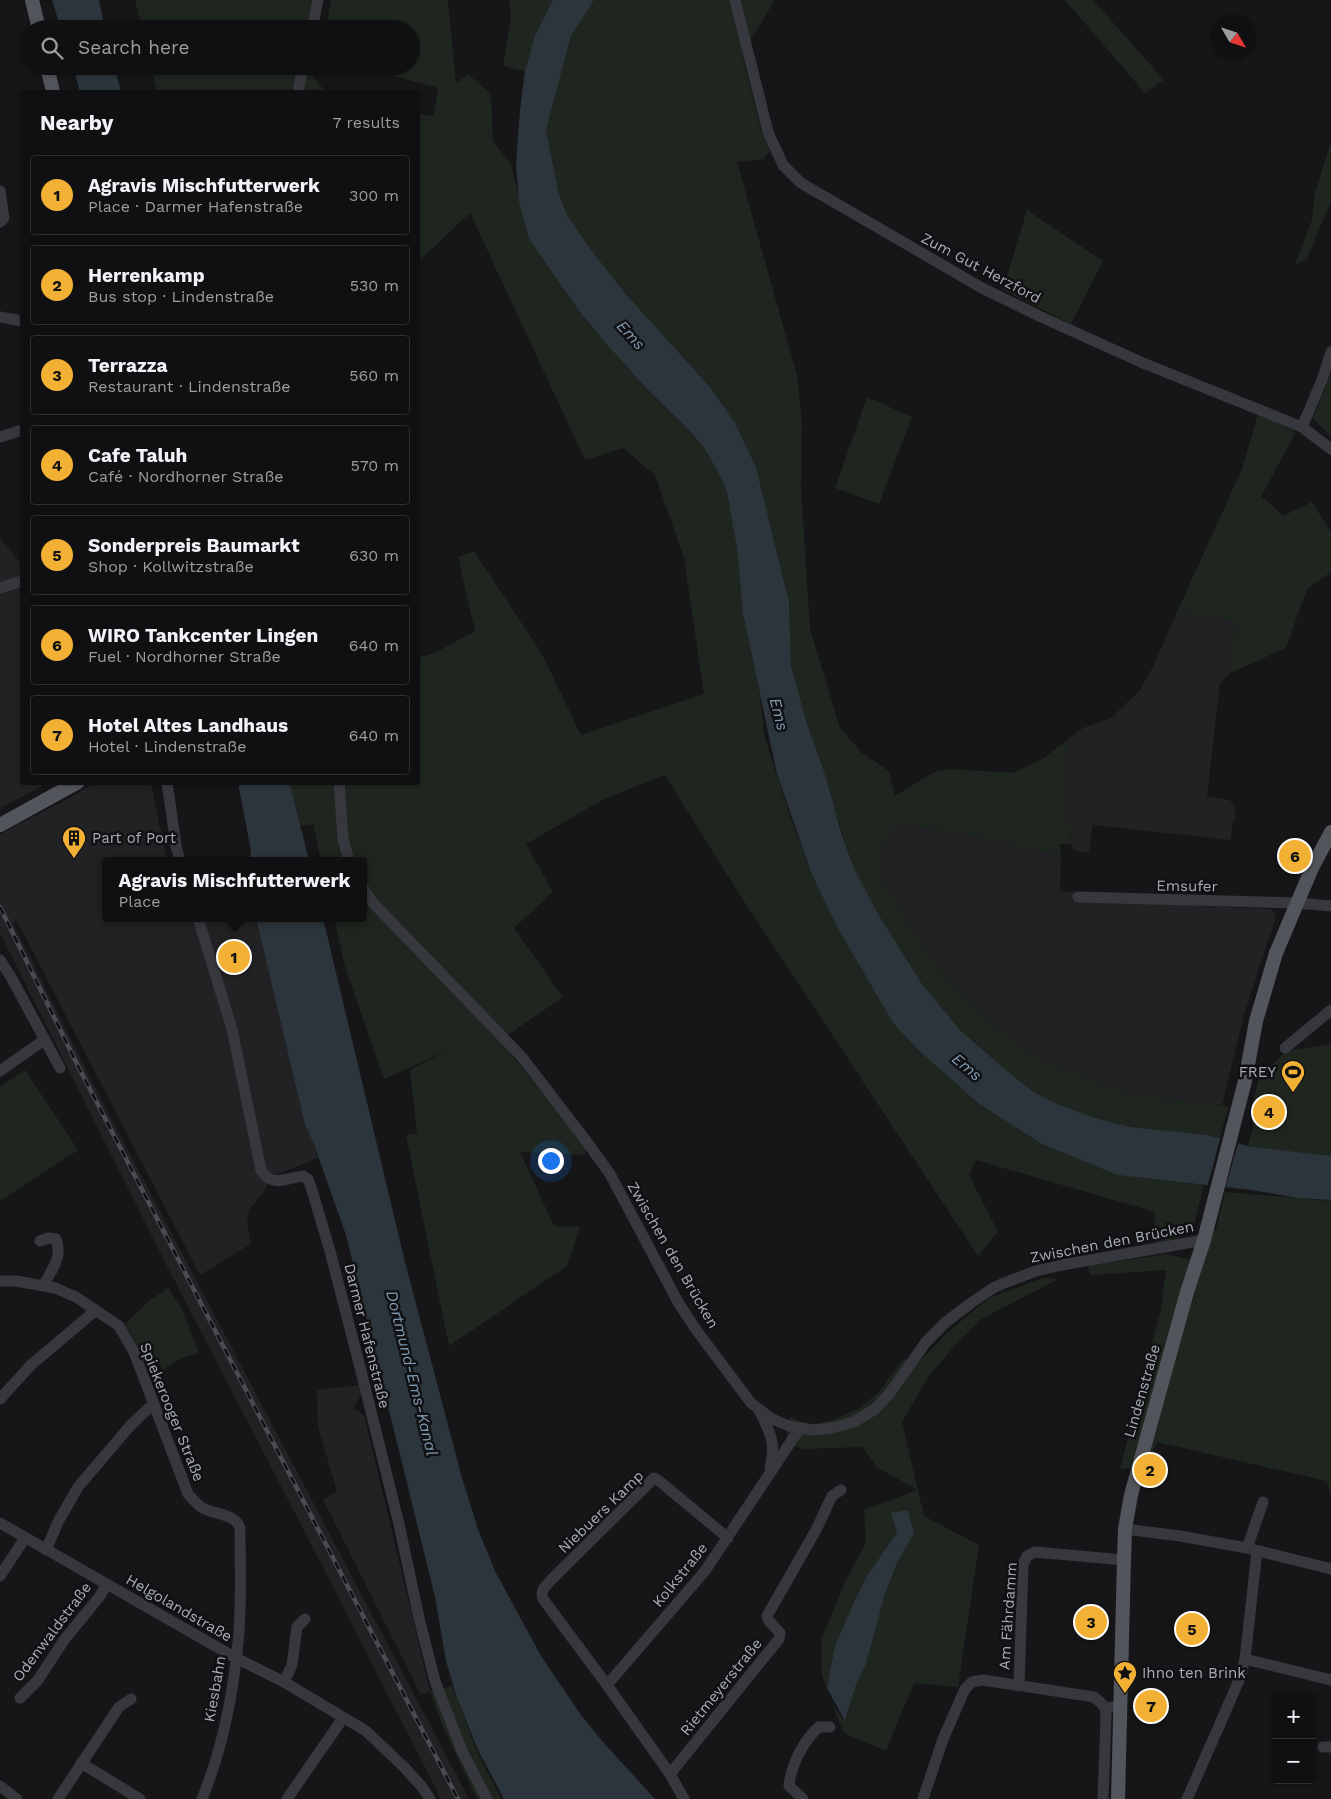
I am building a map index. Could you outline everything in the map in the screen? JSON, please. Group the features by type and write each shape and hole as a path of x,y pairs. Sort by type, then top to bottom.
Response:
{"main road":[{"path":"32,0 37,20"},
{"path":"49,75 53,90"},
{"path":"0,825 73,785"},
{"name":"Lindenstraße","path":"1118,1799 1125,1529 1131,1495 1187,1292 1204,1240 1245,1081 1256,1021 1276,953 1296,903 1331,832"}],"street":[{"path":"314,20 318,0"},
{"name":"Zum Gut Herzford","path":"735,0 768,132 783,165 801,184 982,288 1142,363 1302,427 1331,449"},
{"path":"298,90 301,75"},
{"path":"0,191 4,211 4,218 0,222"},
{"path":"0,317 20,322"},
{"path":"1302,427 1330,356"},
{"path":"0,437 20,431"},
{"path":"0,588 20,582"},
{"path":"168,785 179,857"},
{"path":"339,785 343,839 348,857"},
{"name":"Zwischen den Brücken","path":"367,894 374,904 521,1056 610,1174 670,1287 697,1331 751,1402 772,1419 789,1426 814,1430 832,1428 854,1422 875,1409 890,1393 926,1342 946,1322 993,1288 1036,1271 1204,1240"},
{"name":"Emsufer","path":"1078,897 1296,903 1331,906"},
{"name":"Darmer Hafenstraße","path":"199,922 232,1029 262,1170 266,1177 272,1180 303,1176 308,1179 311,1187 362,1371 435,1680 462,1751 487,1799"},
{"path":"0,960 60,1068"},
{"path":"1285,1048 1331,1010"},
{"path":"0,1072 44,1040"},
{"path":"40,1241 48,1238 56,1240 60,1248 56,1263 44,1284"},
{"name":"Spiekerooger Straße","path":"0,1281 16,1280 44,1284 76,1297 119,1326 134,1352 188,1494 202,1508 233,1518 238,1522"},
{"path":"0,1399 31,1366 96,1310"},
{"path":"46,1550 58,1522 78,1487 130,1426 153,1404"},
{"name":"Kolkstraße","path":"758,1409 772,1438 774,1453 768,1478"},
{"name":"Kolkstraße","path":"608,1685 705,1571 800,1428"},
{"name":"Niebuers Kamp","path":"608,1685 543,1599 541,1594 543,1589 654,1478 728,1538"},
{"name":"Rietmeyerstraße","path":"670,1774 779,1640 780,1633 767,1616 816,1530 832,1496 841,1490"},
{"path":"1187,1799 1240,1678 1246,1659 1252,1550 1263,1502"},
{"name":"Kiesbahn","path":"202,1799 218,1753 236,1658 240,1589 240,1528 238,1522"},
{"name":"Helgolandstraße","path":"0,1524 236,1658 284,1682 366,1731 422,1787 430,1799"},
{"path":"1125,1529 1180,1536 1252,1550 1331,1569"},
{"path":"0,1576 25,1538"},
{"name":"Am Fährdamm","path":"1019,1686 1023,1565 1026,1556 1035,1552 1124,1560"},
{"name":"Odenwaldstraße","path":"20,1698 38,1680 64,1640 100,1596 107,1584"},
{"path":"284,1682 292,1666 297,1627 305,1619"},
{"path":"1246,1659 1331,1680"},
{"path":"923,1799 964,1689 972,1682 983,1680 1094,1698 1100,1702 1105,1708 1106,1716 1103,1799"},
{"path":"608,1685 670,1774 684,1799"},
{"path":"58,1799 119,1707 131,1698"},
{"path":"1105,1708 1120,1706"},
{"path":"287,1799 343,1718"},
{"path":"803,1799 789,1786 790,1778 804,1745 811,1734 819,1727 830,1728"},
{"path":"81,1763 140,1799"},
{"path":"0,1786 17,1799"}],"shaded area":[{"path":"135,0 316,0 312,20 140,20"},
{"path":"331,0 448,0 456,84 468,74 491,94 493,141 511,164 529,239 579,311 647,389 703,446 718,472 727,492 737,549 743,614 760,695 764,735 790,816 812,875 837,927 893,1023 916,1048 979,1104 1042,1144 1117,1175 1204,1185 1192,1233 1155,1245 1155,1212 976,1160 969,1175 998,1232 978,1256 734,886 665,775 604,799 526,844 553,892 514,928 563,997 511,1033 497,1037 587,1148 585,1155 520,1152 554,1226 580,1227 567,1266 449,1346 406,1135 417,1133 410,1070 450,1049 384,1079 345,967 335,922 367,922 367,857 320,857 313,824 301,826 291,785 420,785 420,657 440,650 475,632 458,557 474,551 542,654 581,735 704,694 684,558 655,475 623,448 585,460 470,213 420,260 420,114 434,116 438,88 390,75 420,75 420,20 328,20"},
{"path":"509,0 553,0 535,35 525,71 503,66 511,15"},
{"path":"594,0 775,0 742,54 761,130 770,151 763,159 737,162 797,375 802,424 801,488 810,629 840,728 862,753 889,771 895,796 934,772 951,769 1013,773 1044,758 1068,739 1064,821 1071,822 1070,844 1060,844 1061,856 959,833 896,824 878,856 879,873 933,962 982,1015 1036,1058 1130,1094 1222,1105 1228,1108 1220,1138 1208,1135 1131,1127 1102,1120 1059,1105 1034,1092 959,1029 922,984 877,912 854,868 825,774 807,724 791,664 789,602 756,467 735,423 711,388 624,292 587,246 567,215 559,194 546,130 571,36"},
{"path":"1065,0 1093,0 1164,80 1145,93"},
{"path":"153,75 311,75 324,90 157,90"},
{"path":"1331,142 1331,201 1307,259 1295,265 1312,220 1315,193"},
{"path":"1027,210 1103,261 1071,324 1003,290"},
{"path":"1331,374 1331,437 1313,418"},
{"path":"867,397 912,417 879,504 835,488"},
{"path":"1258,414 1292,429 1295,434 1261,497 1268,501 1283,516 1312,502 1331,532 1331,572 1307,589 1286,648 1230,673 1235,621 1177,612 1242,469"},
{"path":"0,538 20,563 20,785 44,785 0,808"},
{"path":"1177,612 1235,621 1230,673 1220,684 1207,796 1230,800 1235,808 1231,840 1093,825 1089,852 1076,851 1070,844 1071,822 1064,821 1068,739 1083,728 1111,718 1140,690 1154,665"},
{"path":"92,785 151,785 166,857 102,857 102,922 257,922 305,1125 318,1158 271,1177 263,1193 249,1210 247,1223 251,1244 200,1275 17,921 13,923 88,1074 469,1799 441,1799 167,1266 0,933 0,834"},
{"path":"895,824 959,833 1061,856 1060,891 1198,906 1272,909 1276,916 1244,1015 1222,1105 1130,1094 1036,1058 982,1015 933,962 879,873 878,856"},
{"name":"FREY","path":"1331,1044 1331,1156 1248,1146 1253,1127 1251,1109 1259,1078 1286,1051"},
{"path":"25,1070 78,1150 0,1201 0,1087"},
{"path":"1225,1192 1331,1201 1331,1499 1327,1481 1157,1442 1146,1467 1120,1469 1161,1309 1166,1270 1090,1275 1088,1266 1166,1254 1196,1261 1203,1232 1216,1230"},
{"path":"1043,1278 1059,1279 983,1318 954,1346 927,1379 902,1422 924,1516 979,1545 958,1687 914,1683 886,1751 844,1733 832,1705 845,1721 856,1685 866,1664 885,1594 898,1561 914,1534 897,1532 867,1576 835,1645 827,1688 822,1675 821,1640 845,1582 866,1543 864,1510 917,1490 877,1467 862,1447 804,1449 785,1443 790,1417 809,1425 829,1421 858,1409 879,1392 904,1358 915,1366 948,1332 989,1298"},
{"path":"168,1288 181,1307 199,1353 179,1359 163,1370 149,1351 140,1350 125,1324 149,1301"},
{"path":"359,1385 361,1395 353,1408 364,1415 430,1691 421,1695 323,1499 337,1492 318,1426 317,1390"},
{"path":"452,1686 477,1752 501,1799 477,1799 443,1727 430,1691"}],"water":[{"path":"52,0 99,0 103,20 58,20"},
{"name":"Ems","path":"553,0 594,0 571,36 546,130 559,194 567,215 588,246 624,292 711,388 735,423 756,467 789,602 791,665 807,724 825,774 840,829 854,868 877,912 922,984 959,1029 1034,1092 1059,1105 1102,1120 1131,1127 1208,1135 1248,1146 1331,1156 1331,1200 1298,1198 1251,1190 1117,1175 1042,1144 979,1104 916,1048 893,1023 837,927 812,875 777,774 743,614 737,549 727,492 718,472 703,446 647,389 579,311 529,239 519,201 516,164 520,110 525,71 535,35"},
{"path":"75,75 116,75 120,90 79,90"},
{"path":"238,785 290,785 308,857 250,857 251,851"},
{"name":"Dortmund-Ems-Kanal","path":"257,922 324,922 405,1262 462,1478 479,1532 495,1571 541,1656 581,1715 655,1799 504,1799 478,1750 457,1698 446,1661 435,1597 346,1235 313,1142 305,1125"},
{"path":"908,1510 914,1534 898,1561 885,1594 866,1664 856,1685 845,1721 827,1688 835,1645 867,1576 897,1532 891,1513"}],"pier":[{"path":"1221,1135 1239,1140 1225,1189 1207,1188"}],"railway":[{"path":"0,907 79,1068 458,1799"}],"place":[{"name":"WIRO Tankcenter Lingen","path":"1295,856"},
{"name":"Part of Port","path":"74,859"},
{"name":"Agravis Mischfutterwerk","path":"234,957"},
{"name":"FREY","path":"1293,1093"},
{"name":"Cafe Taluh","path":"1269,1112"},
{"name":"Herrenkamp","path":"1150,1470"},
{"name":"Terrazza","path":"1091,1622"},
{"name":"Sonderpreis Baumarkt","path":"1192,1629"},
{"name":"Ihno ten Brink","path":"1125,1694"},
{"name":"Hotel Altes Landhaus","path":"1151,1706"}]}
